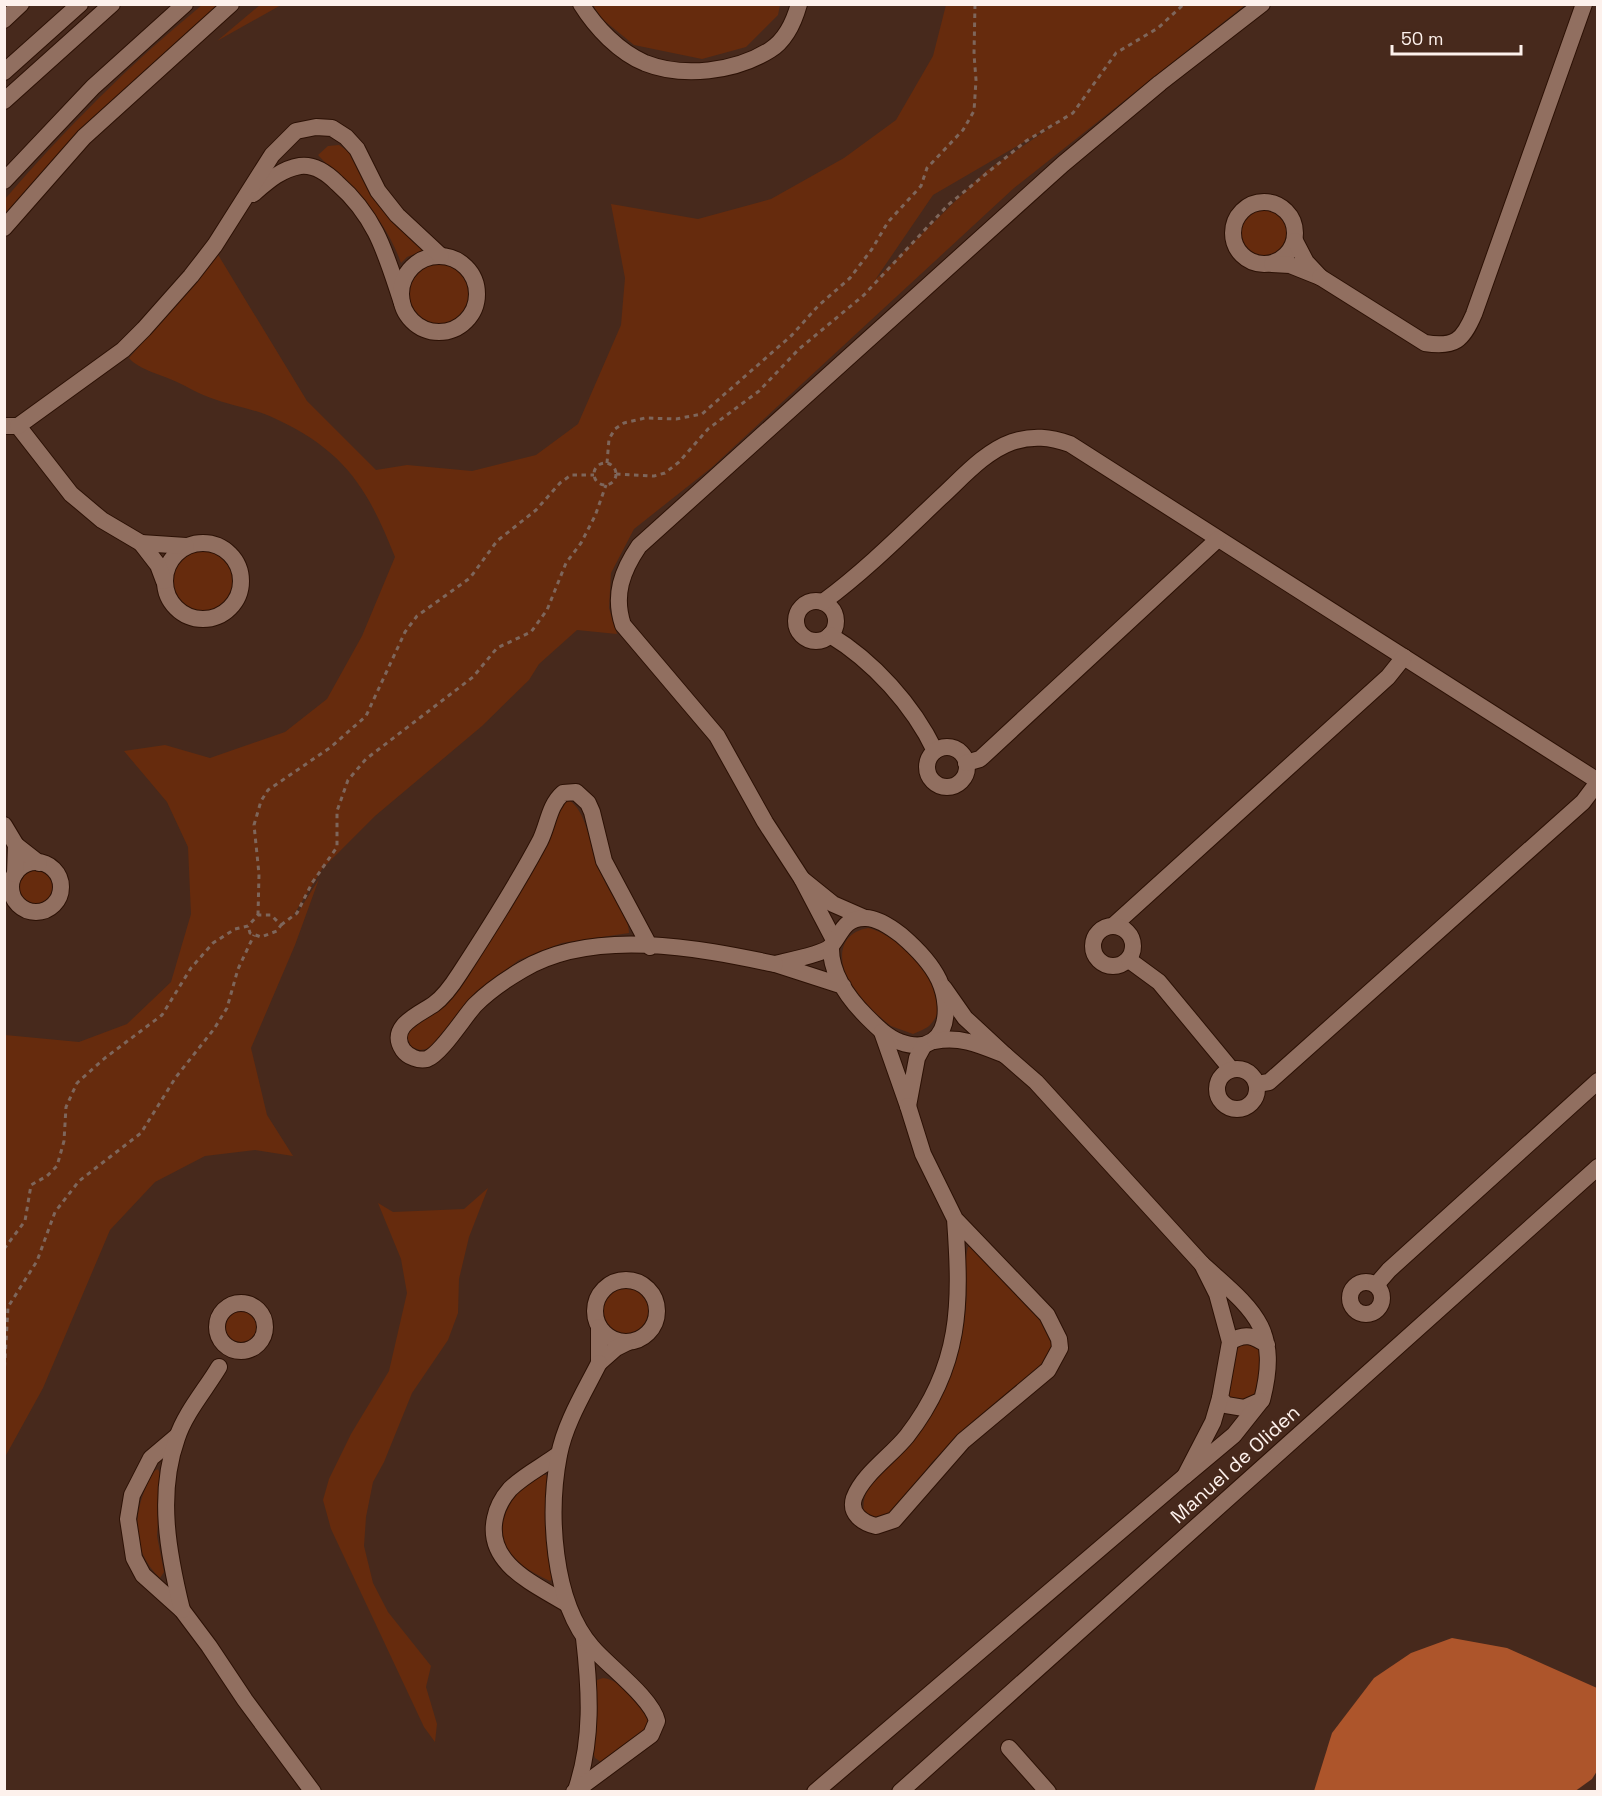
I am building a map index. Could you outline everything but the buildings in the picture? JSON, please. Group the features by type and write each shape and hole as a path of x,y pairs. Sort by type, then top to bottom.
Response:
{"street":[{"path":"4,20 21,4"},
{"path":"4,72 80,4"},
{"path":"4,101 112,4"},
{"path":"4,181 93,87 185,4"},
{"path":"4,228 84,137 231,4"},
{"path":"581,4 603,32 625,52 645,63 669,70 700,72 725,67 770,50 785,36 800,4"},
{"path":"832,943 802,879 765,822 717,736 623,625 619,613 621,578 639,546 1055,172 1160,83 1262,4"},
{"path":"1320,278 1306,262 1295,241 1292,220 1278,205 1257,203 1239,215 1233,235 1236,245 1250,261 1290,265 1320,278 1425,343 1451,344 1460,339 1467,331 1474,314 1584,4"},
{"path":"141,543 186,546 211,543 224,549 240,570 241,583 232,607 215,618 195,619 183,614 173,606 166,594 158,566 141,543 102,520 71,494 11,426 104,365 144,329 191,276 243,202 272,155 296,132 316,127 332,128 357,149 378,191 397,214 441,256"},
{"path":"243,202 274,177 289,169 301,166 319,169 354,199 373,224 387,254 402,303 407,315 416,325 434,332 453,330 465,323 473,313 477,301 473,275 465,265 453,258 441,256 418,262 410,270 401,292 402,303"},
{"path":"1271,264 1286,256 1295,241"},
{"path":"823,602 835,616 834,629 819,641 812,640 801,634 797,628 796,615 804,604 810,601 823,602 849,583 979,462 1011,442 1033,436 1053,438 1070,444 1598,781 1583,802 1269,1082 1257,1084"},
{"path":"966,763 980,759 1218,538"},
{"path":"164,581 170,561 186,546"},
{"path":"830,634 862,657 913,713 935,751"},
{"path":"1129,960 1110,966 1098,959 1093,947 1097,934 1108,926 1114,925 1388,678 1404,657"},
{"path":"941,748 960,752 966,763 965,776 956,785 943,788 928,775 927,762 935,751 941,748"},
{"path":"650,946 604,861 588,803 576,792 563,792 556,799 540,840 453,984 433,1005 409,1018 400,1032 400,1042 410,1056 427,1059 435,1054 460,1022 493,989 545,958 588,947 650,946 703,950 775,964 843,986"},
{"path":"4,825 16,845 39,863 54,870 61,886 56,902 42,912 26,910 19,905 11,890 15,873 16,845"},
{"path":"15,873 26,865 39,863"},
{"path":"802,879 833,904 850,914 894,930 921,954 965,1018 1036,1082 1202,1264 1249,1306 1258,1320 1268,1345 1269,1373 1262,1400 1256,1411 1234,1435 814,1791"},
{"path":"865,918 844,926 832,943 830,957 843,986 863,1013 882,1032 899,1041 929,1043 950,1038 966,1040 1005,1055"},
{"path":"1114,925 1131,935 1133,948 1129,960"},
{"path":"775,964 832,943"},
{"path":"1129,960 1159,982 1231,1069"},
{"path":"908,1106 917,1058 946,1023 944,996 939,980"},
{"path":"882,1032 924,1154 955,1219 1047,1315 1059,1339 1059,1355 1037,1381 963,1440 894,1520 876,1526 861,1520 854,1512 852,1506 855,1497 863,1484 916,1424 934,1392 953,1342 959,1281 955,1219"},
{"path":"1231,1069 1245,1070 1257,1084 1255,1097 1246,1107 1234,1109 1227,1106 1218,1096 1217,1083 1225,1072 1231,1069"},
{"path":"1376,1285 1389,1270 1598,1081"},
{"name":"Manuel de Oliden","path":"900,1791 1598,1167"},
{"path":"1185,1476 1213,1422 1220,1398 1230,1342 1217,1294 1202,1264"},
{"path":"575,1791 651,1736 657,1721 649,1705 584,1638 567,1604 556,1540 555,1506 559,1454 599,1363 599,1326 595,1306 606,1287 625,1280 645,1287 652,1294 657,1315 647,1334 616,1348 599,1363"},
{"path":"182,1610 170,1561 165,1512 171,1462 177,1436 219,1366 242,1351 257,1345 262,1338 264,1322 255,1308 240,1303 225,1309 217,1323 220,1339 219,1366"},
{"path":"599,1326 611,1338 628,1342"},
{"path":"1230,1342 1247,1335 1255,1336 1268,1345"},
{"path":"220,1339 229,1348 242,1351"},
{"path":"1220,1398 1226,1405 1235,1408 1244,1408 1262,1400"},
{"path":"177,1436 151,1458 132,1495 128,1519 134,1558 143,1575 182,1610 313,1791"},
{"path":"559,1454 508,1491 497,1512 494,1534 500,1555 510,1566 567,1604"},
{"path":"575,1791 582,1770 589,1730 589,1679 584,1638"},
{"path":"1009,1748 1048,1791"}],"path":[{"path":"975,4 974,111 963,130 927,168 921,186 888,222 856,271 792,335 702,414 676,419 645,418 624,423 615,429 609,439 607,463 616,474 654,476 665,473 679,462 708,429 759,391 799,349 864,295 961,192 1026,141 1073,113 1116,53 1158,28 1184,4"},
{"path":"594,475 598,465 607,463"},
{"path":"594,475 599,484 606,486 612,483 616,474"},
{"path":"4,1249 26,1221 31,1185 47,1176 57,1166 64,1141 66,1107 77,1083 105,1058 162,1015 191,968 213,943 235,929 248,926 258,915 259,874 254,825 261,801 268,790 331,747 366,716 405,632 417,616 470,578 497,541 536,510 560,483 571,475 594,475"},
{"path":"254,935 270,936 297,913 312,883 337,847 337,811 348,780 366,759 473,677 496,648 531,632 547,610 566,563 581,543 595,516 606,486"},
{"path":"258,915 271,915 281,925"},
{"path":"248,926 254,935"},
{"path":"4,1376 8,1307 37,1262 55,1212 79,1180 141,1133 176,1077 214,1029 227,1008 238,969 254,935"}],"shaded area":[{"path":"202,5 221,5 107,105 5,217 5,199 51,147 124,74"},
{"path":"260,5 281,5 217,41"},
{"path":"593,5 780,5 778,15 746,47 702,59 634,45 601,18"},
{"path":"946,5 1245,5 1014,188 711,468 634,529 611,573 609,608 617,634 577,630 539,664 529,680 482,726 375,816 322,869 293,916 297,914 319,879 295,945 251,1048 267,1115 293,1156 255,1150 205,1156 155,1182 110,1230 43,1388 5,1457 5,1035 79,1042 127,1024 171,982 191,914 188,847 167,802 124,751 165,745 210,758 285,732 327,699 362,636 395,557 364,492 351,474 320,444 276,419 219,401 145,369 129,358 205,272 217,253 307,401 376,470 407,465 472,471 536,455 578,424 621,325 625,278 611,204 698,219 771,199 844,158 896,120 933,56","holes":["1060,121 986,171 875,280 933,195"]},
{"path":"339,145 348,151 378,198 425,250 407,257 401,263 394,245 376,216 318,155 328,146"},
{"path":"1263,208 1281,215 1288,233 1281,251 1263,258 1245,251 1238,233 1245,215"},
{"path":"434,262 446,262 462,271 469,281 471,293 469,305 462,315 446,324 434,324 423,319 414,310 409,299 409,287 414,276 423,267"},
{"path":"197,550 209,550 225,559 232,569 234,581 232,593 225,603 209,612 197,612 186,607 177,598 172,587 172,575 177,564 186,555"},
{"path":"566,799 577,808 582,816 603,878 627,920 629,933 562,943 519,960 475,993 432,1048 420,1050 411,1047 406,1034 428,1014"},
{"path":"36,869 49,875 55,888 49,901 36,907 23,901 17,888 23,875"},
{"path":"868,928 895,941 922,966 932,981 938,997 938,1012 926,1028 913,1034 891,1026 868,1006 852,987 843,965 843,948 851,935"},
{"path":"488,1188 469,1237 459,1279 458,1313 448,1340 412,1393 384,1462 373,1482 366,1517 364,1546 373,1583 388,1612 431,1666 426,1687 437,1724 435,1742 424,1727 331,1529 323,1500 329,1479 351,1434 389,1371 407,1293 401,1259 378,1203 393,1212 464,1209"},
{"path":"974,1245 1043,1320 1055,1345 1049,1360 964,1431 932,1462 900,1506 886,1519 873,1520 864,1513 867,1492 872,1483 903,1453 909,1444 953,1361 966,1306 968,1247"},
{"path":"625,1286 643,1293 650,1311 643,1329 625,1336 607,1329 600,1311 607,1293"},
{"path":"240,1308 253,1314 259,1327 253,1340 240,1346 227,1340 221,1327 227,1314"},
{"path":"1257,1342 1263,1354 1256,1398 1241,1405 1228,1396 1234,1346"},
{"path":"158,1469 161,1476 157,1536 164,1572 160,1578 144,1557 137,1523 141,1499 148,1481 151,1474"},
{"path":"540,1475 546,1475 549,1482 554,1577 550,1581 530,1571 512,1557 502,1539 501,1528 509,1501 520,1489"},
{"path":"1452,1638 1507,1648 1597,1688 1597,1771 1592,1779 1574,1792 1314,1791 1332,1733 1374,1678 1411,1653"},
{"path":"603,1678 619,1684 633,1696 651,1727 601,1762 595,1758 592,1749 597,1680"}]}
